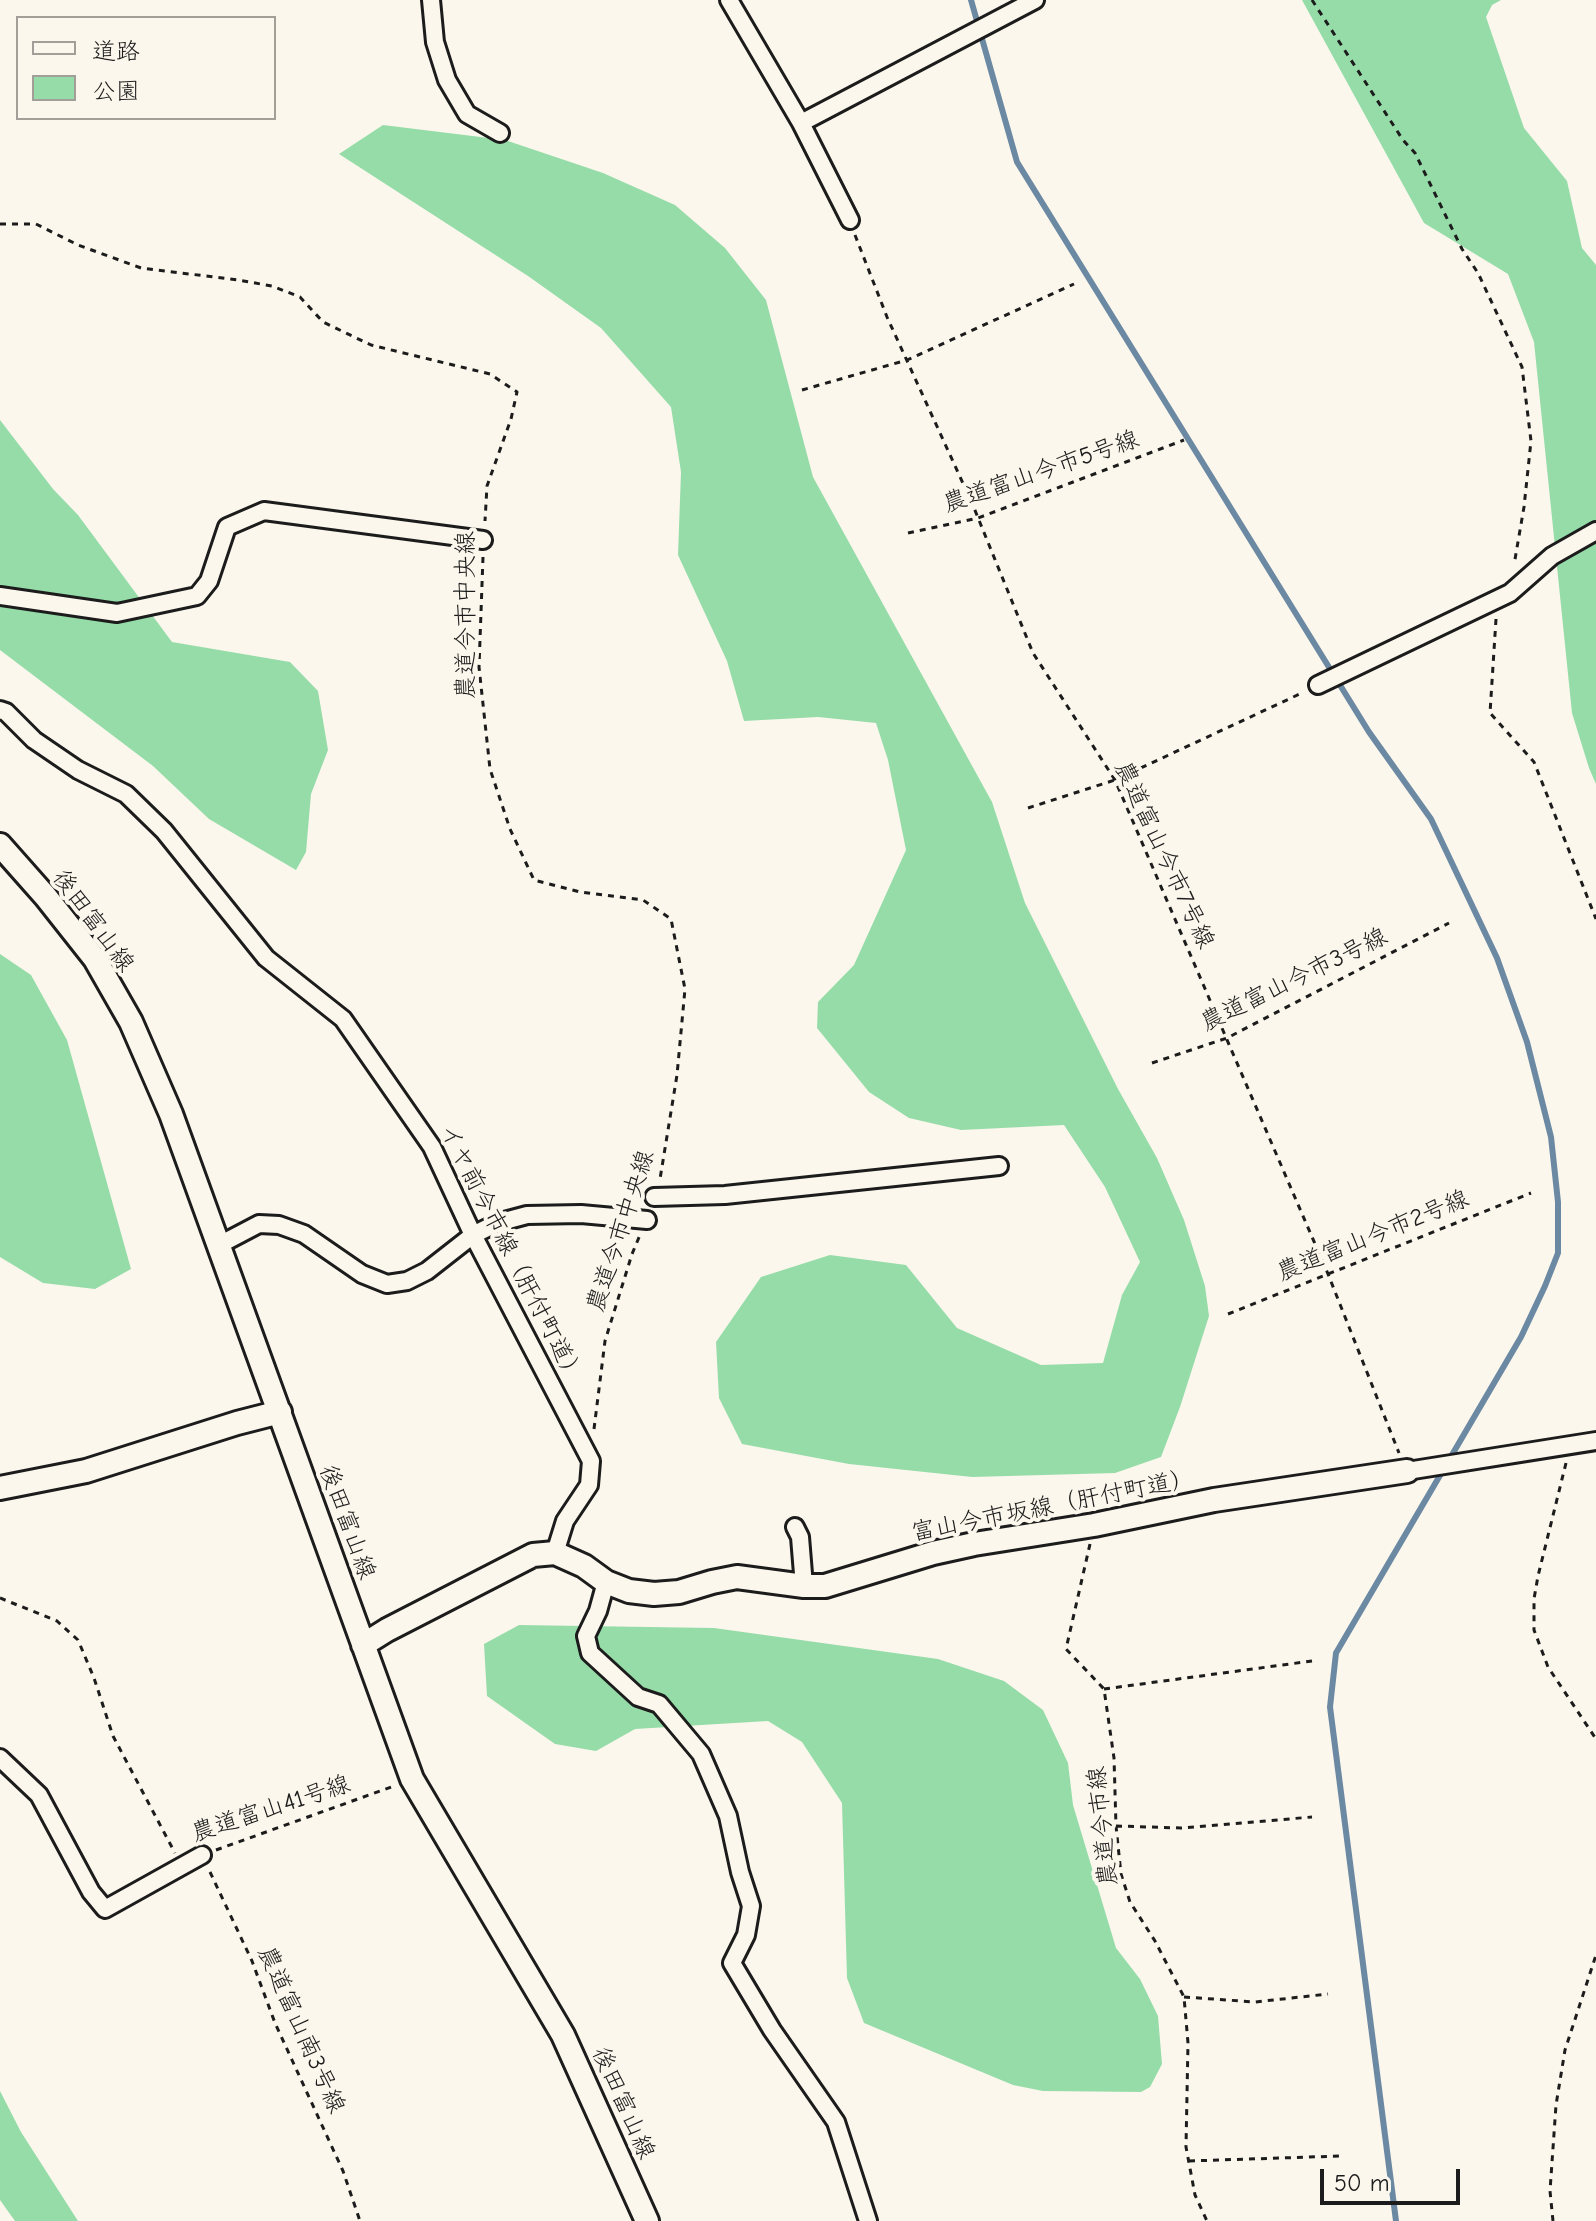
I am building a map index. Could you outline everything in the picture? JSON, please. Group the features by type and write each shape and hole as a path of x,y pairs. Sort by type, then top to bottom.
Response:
{"main road":[{"name":"後田富山線","path":"0,845 95,959 131,1022 171,1114 412,1779 563,2035 647,2221"},
{"path":"0,1488 86,1471 280,1412"},
{"name":"富山今市坂線（肝付町道）","path":"555,1553 584,1566 606,1582 629,1591 654,1594 679,1592 737,1577 825,1586 933,1553 974,1544 1094,1525 1214,1500 1407,1471"},
{"path":"363,1645 533,1555 555,1553"}],"street":[{"path":"431,0 435,42 447,80 467,114 500,133"},
{"path":"729,0 801,123 850,220"},
{"path":"801,123 1035,0"},
{"path":"0,596 117,613 197,596 209,581 227,527 264,511 483,540"},
{"path":"1318,685 1503,596 1552,556 1596,531"},
{"name":"イヤ前今市線（肝付町道）","path":"0,710 6,712 34,740 78,770 126,794 164,831 266,958 343,1019 432,1147 473,1235 591,1461"},
{"path":"654,1197 725,1195 999,1166"},
{"path":"219,1245 259,1224 279,1225 304,1234 362,1274 387,1284 407,1281 427,1271 473,1235 497,1223 527,1215 581,1214 647,1220"},
{"path":"1407,1471 1596,1441"},
{"path":"555,1553 565,1521 589,1485 591,1461"},
{"path":"795,1527 800,1537 804,1586"},
{"path":"606,1582 598,1611 586,1636 590,1653 638,1697 659,1704 701,1754 728,1816 751,1906 746,1935 732,1963 772,2030 836,2122 868,2221"},
{"path":"0,1758 39,1795 91,1892 105,1909 202,1855"}],"path":[{"path":"1312,0 1403,140 1415,153 1462,249 1478,273 1522,367 1531,441 1524,507 1503,596 1490,713 1534,762 1596,919"},
{"name":"農道富山今市7号線","path":"850,220 887,317 978,518 1033,653 1115,780 1328,1274 1407,1471"},
{"name":"農道今市中央線","path":"0,224 36,224 78,245 141,268 272,286 300,297 323,322 371,345 490,374 517,392 511,419 487,486 483,540 479,667 490,769 510,829 534,880 580,892 643,900 671,919 685,989 677,1075 663,1169 654,1197"},
{"path":"802,390 907,360 1074,284"},
{"name":"農道富山今市5号線","path":"908,533 978,518 1184,440"},
{"path":"1028,808 1115,780 1318,685"},
{"name":"農道富山今市3号線","path":"1152,1063 1227,1038 1449,923"},
{"name":"農道富山今市2号線","path":"1228,1314 1531,1193"},
{"name":"農道今市中央線","path":"591,1461 605,1341 632,1254 647,1220"},
{"path":"1570,1446 1538,1576 1534,1630 1548,1667 1596,1739"},
{"path":"1094,1525 1066,1649 1104,1689 1312,1661"},
{"name":"農道富山41号線","path":"0,1598 57,1621 78,1640 113,1736 177,1855 202,1855 412,1779"},
{"name":"農道今市線","path":"1104,1689 1114,1758 1121,1874 1130,1902 1155,1941 1184,1997 1188,2043 1186,2147 1195,2195 1207,2221"},
{"path":"1116,1826 1181,1828 1312,1817"},
{"name":"農道富山南3号線","path":"202,1855 252,1961 275,2023 343,2171 360,2221"},
{"path":"1553,2221 1550,2191 1558,2091 1565,2050 1596,1955"},
{"path":"1184,1997 1255,2002 1328,1994"},
{"path":"1189,2161 1341,2156"}],"green space":[{"path":"1302,0 1501,0 1492,5 1486,17 1524,128 1567,181 1582,248 1596,265 1596,784 1572,713 1534,342 1508,274 1424,223"},
{"path":"383,125 505,140 603,173 675,205 725,248 766,300 813,477 992,802 1025,903 1118,1089 1157,1158 1184,1220 1205,1286 1209,1316 1161,1457 1115,1473 972,1477 849,1464 742,1444 719,1398 716,1342 761,1277 830,1255 906,1265 957,1328 1041,1365 1103,1363 1122,1295 1140,1262 1105,1187 1064,1125 961,1130 909,1118 869,1092 817,1028 818,1002 854,965 906,850 888,760 876,723 818,717 744,721 727,661 678,555 681,472 671,407 601,328 528,276 339,154"},
{"path":"0,420 53,489 78,515 172,642 290,662 318,691 328,750 311,794 306,852 296,870 209,819 153,766 0,650"},
{"path":"0,954 31,975 67,1040 131,1269 95,1289 43,1283 0,1257"},
{"path":"519,1625 714,1628 938,1659 1004,1681 1043,1710 1068,1763 1073,1805 1116,1948 1140,1979 1158,2016 1162,2064 1150,2087 1141,2092 1043,2091 1013,2085 864,2023 847,1978 842,1803 802,1742 768,1721 635,1729 596,1751 555,1744 487,1696 484,1644"},
{"path":"0,2091 21,2132 78,2221 15,2221 0,2200"}],"waterway":[{"path":"971,0 1017,162 1369,732 1431,819 1497,958 1527,1042 1551,1137 1558,1202 1558,1253 1545,1286 1521,1337 1336,1653 1330,1707 1396,2221"}]}
